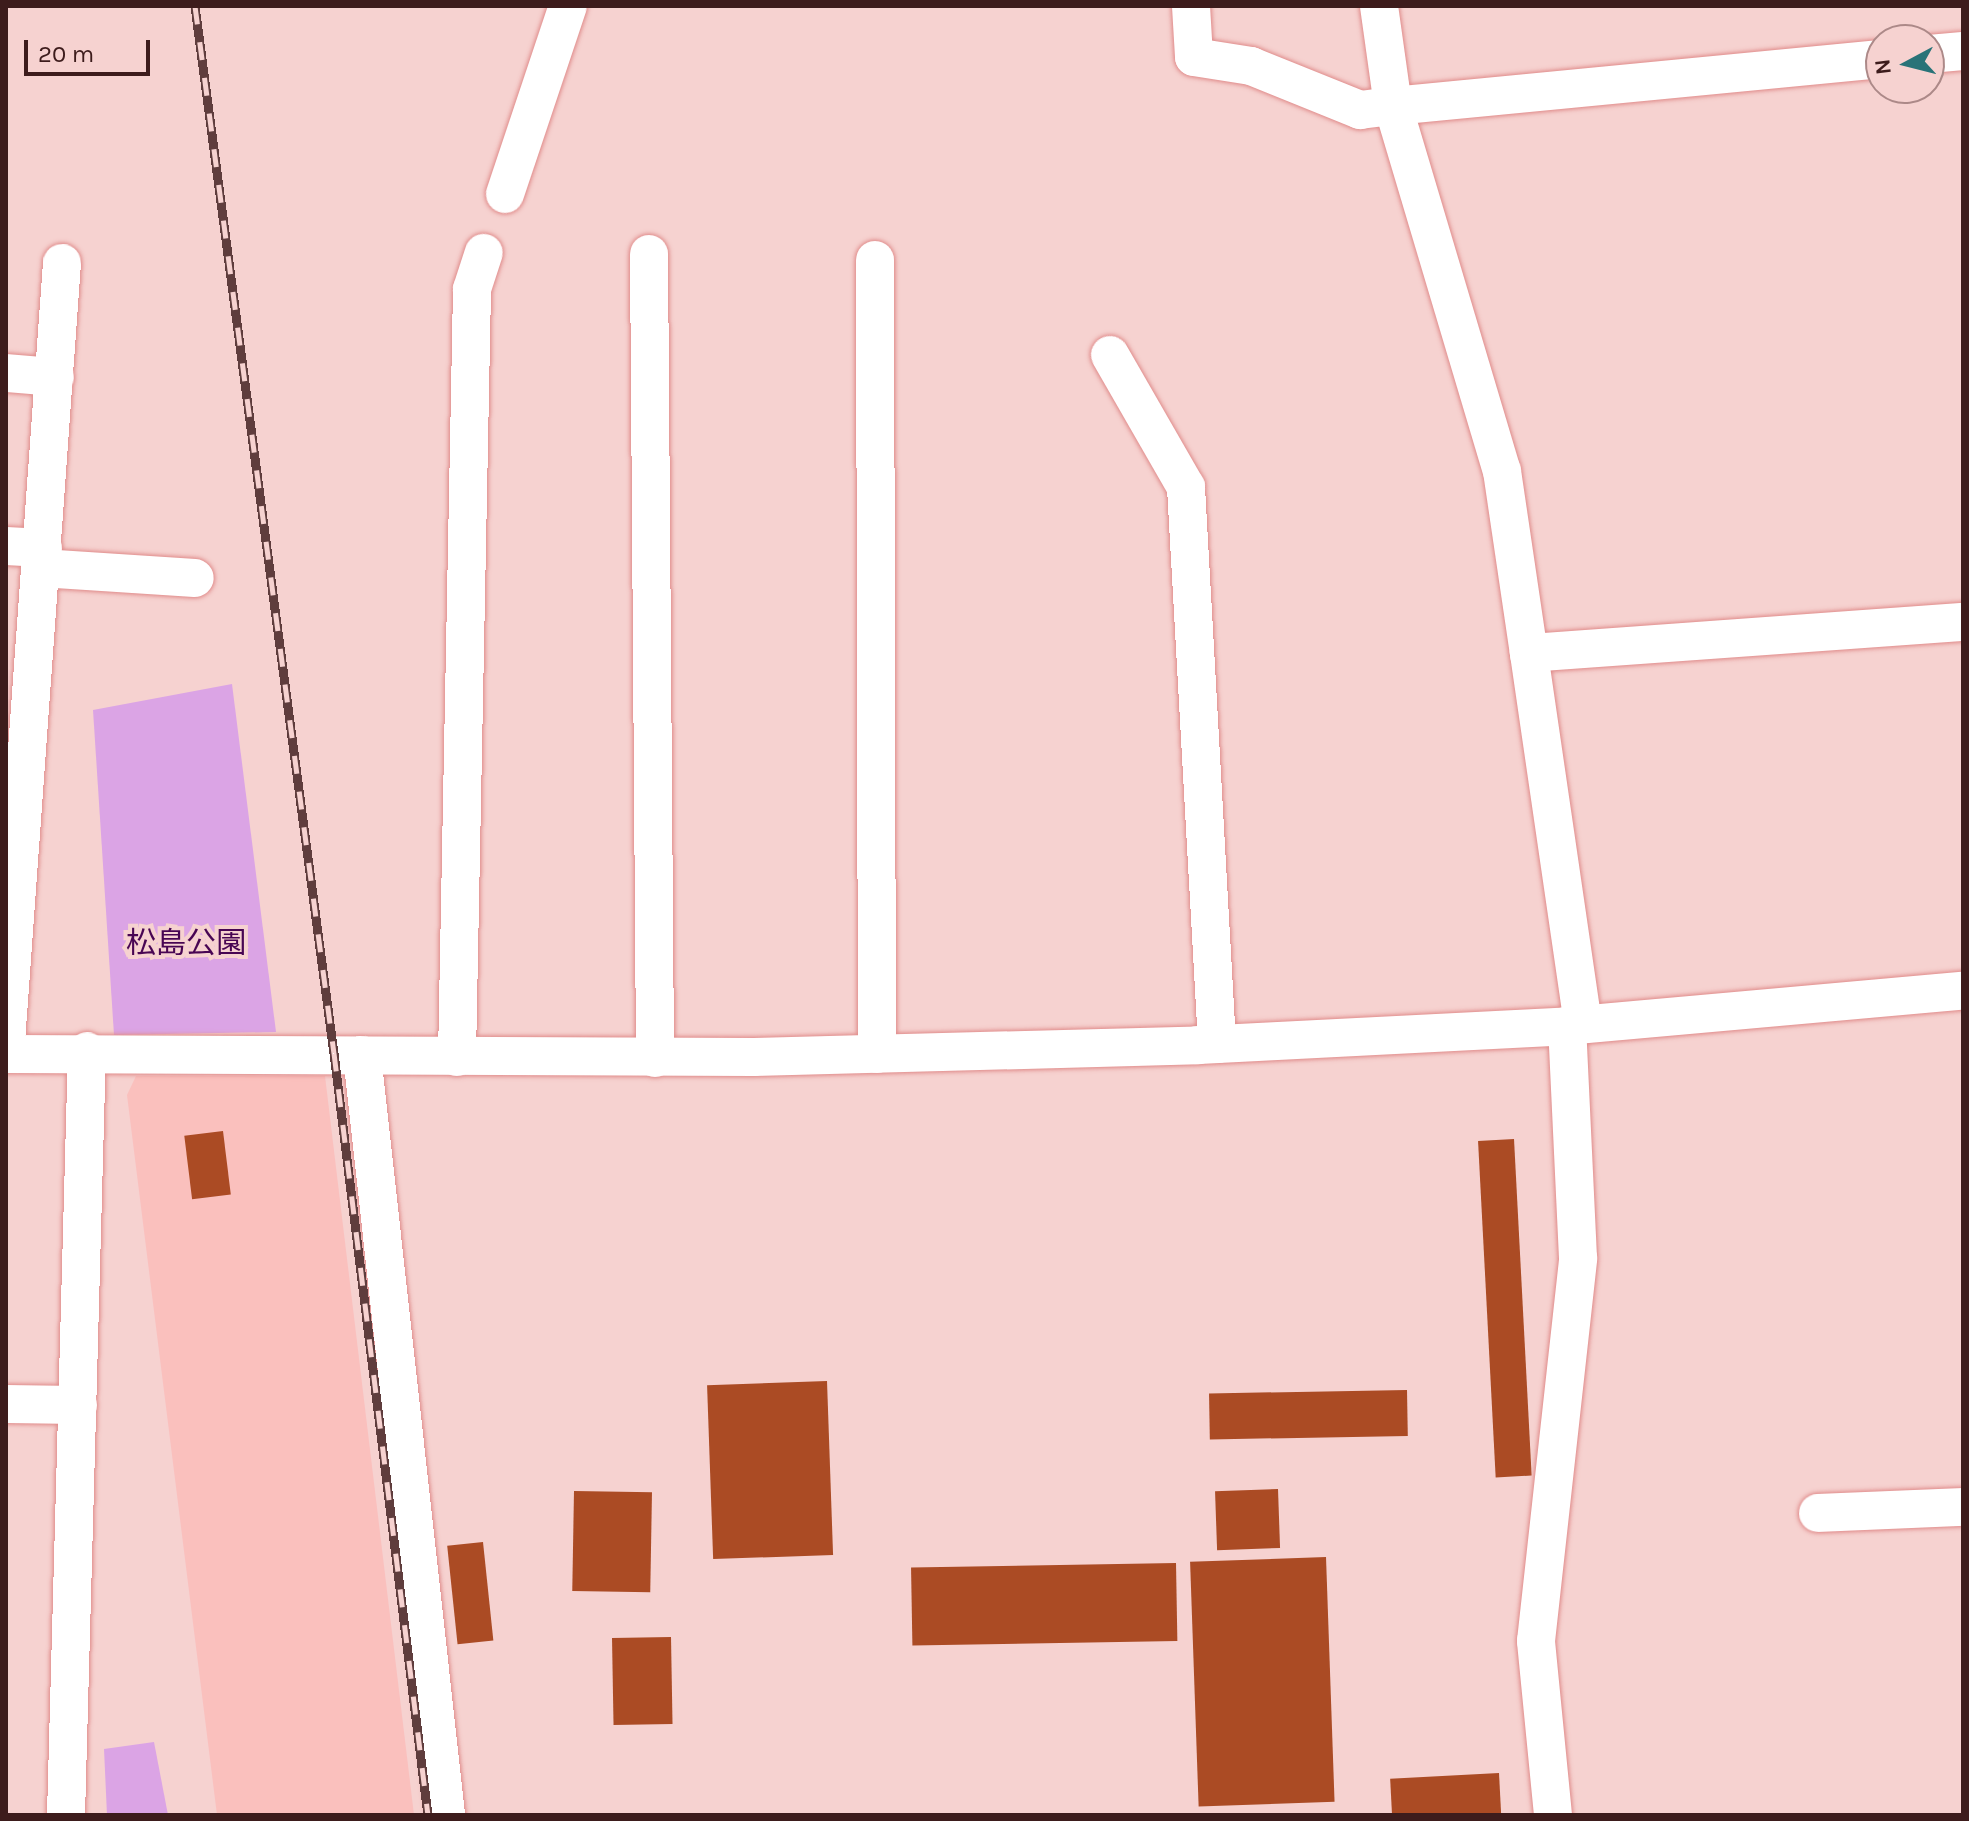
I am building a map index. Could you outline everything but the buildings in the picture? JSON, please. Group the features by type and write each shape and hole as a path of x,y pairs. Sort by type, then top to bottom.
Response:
{"street":[{"path":"505,194 568,6"},
{"path":"1191,6 1194,57 1251,66 1360,110 1865,61"},
{"path":"1379,6 1393,106 1502,471 1529,653 1575,1025 1578,1258 1536,1641 1553,1815"},
{"path":"457,1057 472,289 484,253"},
{"path":"649,254 655,1058"},
{"path":"875,260 877,1054"},
{"path":"6,1042 30,554 55,377 62,263"},
{"path":"1110,355 1186,487 1217,1044"},
{"path":"6,373 55,377"},
{"path":"30,554 195,578"},
{"path":"1529,653 1963,622"},
{"path":"6,1054 87,1051 655,1058 1217,1044 1575,1025 1963,991"},
{"path":"66,1815 87,1051"},
{"path":"362,1055 446,1815"},
{"path":"6,1404 78,1405"},
{"path":"1818,1513 1963,1507"}],"shaded area":[{"path":"136,1076 325,1076 414,1815 217,1815 127,1095"}],"green space":[{"name":"松島公園","path":"232,684 276,1032 114,1035 93,710"},
{"path":"154,1742 168,1815 107,1815 104,1749"}],"railway":[{"path":"195,6 334,1053 428,1815"}]}
